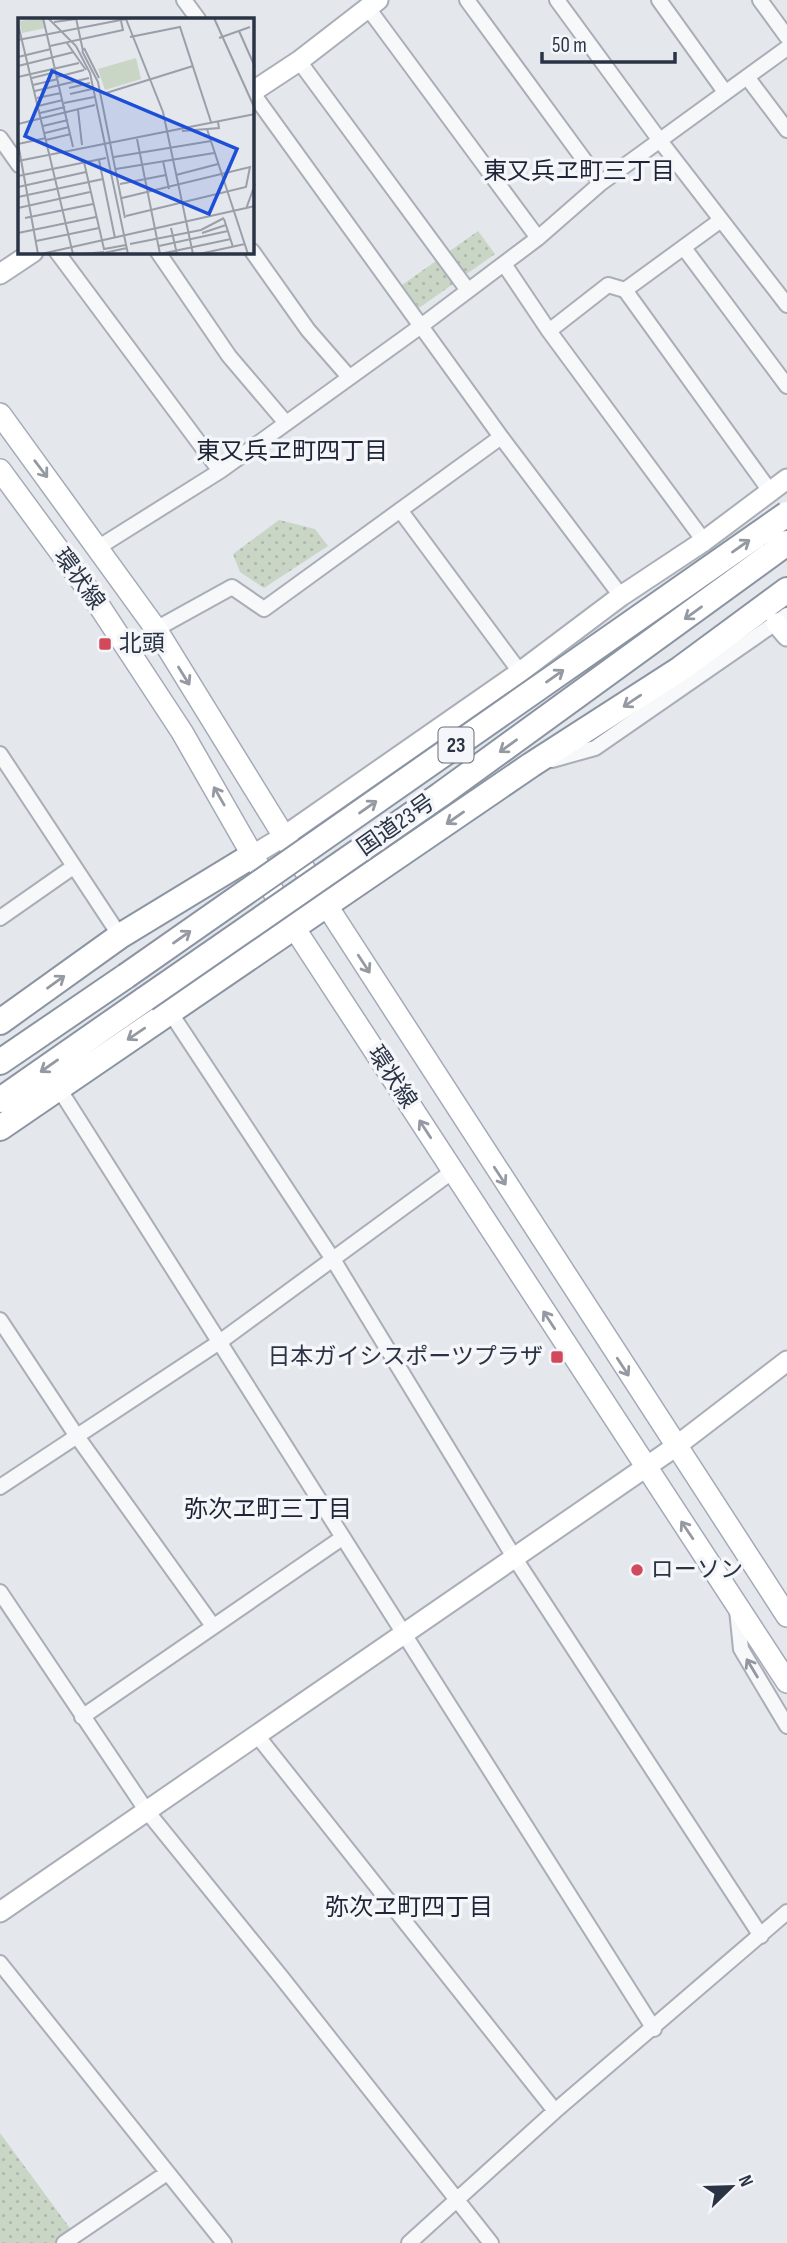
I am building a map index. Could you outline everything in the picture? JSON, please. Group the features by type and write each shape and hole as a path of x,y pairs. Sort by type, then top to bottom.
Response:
{"highway":[{"name":"国道23号","path":"0,1062 787,514"},
{"name":"国道23号","path":"0,1100 440,795 787,543"},
{"path":"0,1129 531,765 680,669 787,590"},
{"path":"0,1021 120,936 253,855"}],"main road":[{"name":"環状線","path":"0,414 156,629 327,906 674,1447 787,1616"},
{"name":"環状線","path":"0,470 116,631 182,732 293,926 787,1682"}],"street":[{"path":"184,0 197,18"},
{"path":"467,0 601,183"},
{"path":"557,0 661,142 787,304"},
{"path":"659,0 725,92"},
{"path":"760,0 787,37"},
{"path":"254,91 299,61 373,4 538,237"},
{"path":"99,547 220,471 421,326 538,237 601,183 787,48"},
{"path":"299,61 467,289"},
{"path":"747,77 787,130"},
{"path":"254,95 501,436 621,596"},
{"path":"0,138 18,165"},
{"path":"625,290 721,220"},
{"path":"684,248 787,386"},
{"path":"0,274 30,254"},
{"path":"58,254 220,471"},
{"path":"159,254 229,356 286,423"},
{"path":"254,254 308,330 349,377"},
{"path":"504,264 549,331 704,541"},
{"path":"549,331 608,285 625,290 770,491"},
{"path":"156,629 232,587 264,609 501,436"},
{"path":"253,855 284,837 520,672 621,596 704,541 787,478"},
{"path":"400,510 520,672"},
{"path":"531,765 596,748 783,624"},
{"path":"0,754 120,936"},
{"path":"0,918 73,867"},
{"path":"170,1012 334,1261 514,1557 761,1936"},
{"path":"58,1087 654,2029"},
{"path":"0,1487 221,1341 334,1261 453,1171"},
{"path":"0,1320 76,1435 213,1626"},
{"path":"0,1912 674,1447 787,1361"},
{"path":"82,1717 342,1538"},
{"path":"766,1584 787,1598"},
{"path":"0,1592 146,1810 491,2243"},
{"path":"736,1604 741,1649 787,1726"},
{"path":"256,1734 555,2111"},
{"path":"409,2243 555,2111 654,2029 787,1912"},
{"path":"0,1963 224,2243"},
{"path":"64,2243 167,2173"}],"green space":[{"path":"478,231 495,254 468,273 460,272 447,253"},
{"path":"436,261 453,284 419,308 402,285"},
{"path":"279,520 315,529 328,546 264,588 240,572 233,554"},
{"path":"0,2133 72,2231 56,2243 0,2243"}],"place":[{"name":"北頭","path":"105,644"},
{"name":"日本ガイシスポーツプラザ","path":"557,1357"},
{"name":"ローソン","path":"637,1570"}],"district":[{"name":"東又兵ヱ町三丁目","path":"579,171"},
{"name":"東又兵ヱ町四丁目","path":"292,451"},
{"name":"弥次ヱ町三丁目","path":"268,1509"},
{"name":"弥次ヱ町四丁目","path":"409,1907"}]}
